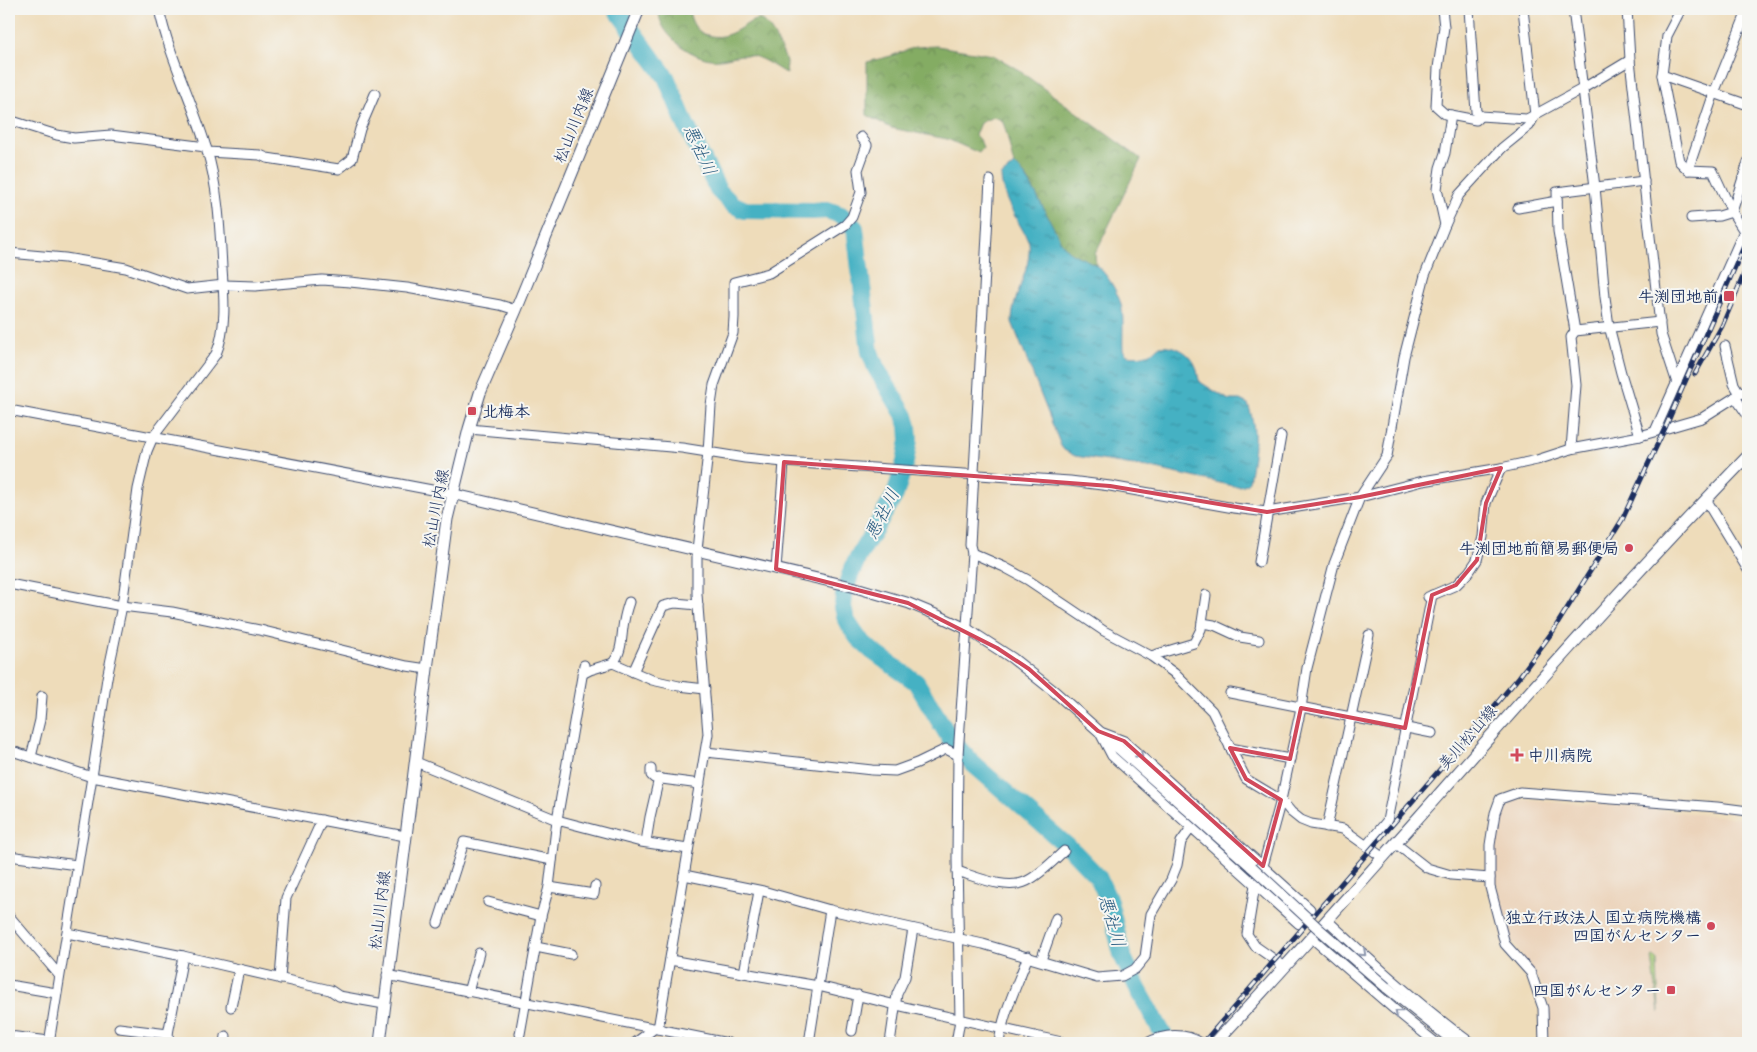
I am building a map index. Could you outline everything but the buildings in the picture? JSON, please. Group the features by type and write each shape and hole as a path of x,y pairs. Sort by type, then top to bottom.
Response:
{"main road":[{"name":"松山川内線","path":"380,1043 447,519 469,429 480,393 516,310 639,9"},
{"name":"美川松山線","path":"1217,1043 1506,717 1748,456"}],"street":[{"path":"9,1036 49,1042 106,678 122,606 138,489 147,451 153,437 216,354 222,338 224,285 218,196 207,150 170,47 159,9"},
{"path":"1442,9 1444,27 1438,68 1436,106 1445,114 1476,120 1480,116"},
{"path":"1469,9 1476,112 1480,116 1526,119 1582,89 1630,60"},
{"path":"1285,967 1255,946 1247,934 1255,885 1263,866 1281,800 1301,708 1307,668 1334,564 1360,498 1386,456 1404,357 1425,275 1445,225 1459,195 1502,148 1529,126 1535,115 1523,9"},
{"path":"1573,9 1594,187 1604,297 1621,373 1640,436"},
{"path":"1627,9 1630,60 1661,334 1677,383"},
{"path":"1655,431 1744,231 1732,212 1713,171 1688,170 1679,161 1662,75 1667,36 1681,9"},
{"path":"1688,170 1714,93 1748,9"},
{"path":"1662,75 1748,105"},
{"path":"9,120 57,135 74,138 111,135 207,150 260,155 267,158 339,169 352,159 360,129 375,94"},
{"path":"1445,225 1437,189 1451,115"},
{"path":"635,1043 657,1029 706,752 708,734 698,605 697,550 708,452 711,405 714,385 732,333 734,282 769,273 845,225 852,216 860,192 858,170 867,145 861,137"},
{"path":"1732,212 1748,162"},
{"path":"956,1043 960,1020 957,871 958,753 972,553 970,545 990,180"},
{"path":"1570,449 1576,385 1571,337 1575,330 1558,231 1557,192 1644,181"},
{"path":"1518,208 1557,201"},
{"path":"1691,218 1719,216 1732,212"},
{"path":"9,252 65,258 126,268 187,289 224,285 255,286 322,280 407,288 500,305 516,310"},
{"path":"1575,330 1660,322"},
{"path":"1725,346 1737,396 1748,416"},
{"path":"469,429 660,445 784,462 1054,480 1110,486 1267,512 1360,498 1423,481 1501,468 1537,460 1570,449 1640,436 1702,418 1748,389"},
{"path":"9,410 453,494 854,587 908,603 967,629 1029,669 1319,929 1386,987 1456,1043"},
{"path":"1259,562 1281,436"},
{"path":"776,569 784,462"},
{"path":"1367,845 1387,822 1429,597 1456,585 1469,572 1477,560 1483,537 1486,503 1501,468"},
{"path":"1706,500 1748,569"},
{"path":"972,553 1028,580 1174,673 1212,711 1246,779 1281,800 1291,812 1302,820 1311,824 1343,829 1382,857"},
{"path":"9,584 122,606 172,612 264,631 407,666 427,669"},
{"path":"1150,656 1194,642 1201,629 1206,595"},
{"path":"520,1034 541,916 549,887 557,820 583,670 590,670 613,663 618,657 629,602"},
{"path":"633,672 663,606 675,603 698,605"},
{"path":"1202,623 1214,625 1240,638 1258,640"},
{"path":"1328,827 1369,635"},
{"path":"613,663 652,680 705,689"},
{"path":"1230,693 1432,733"},
{"path":"31,757 40,720 42,696"},
{"path":"1098,731 1112,756 1299,924"},
{"path":"1098,731 1124,741 1310,909"},
{"path":"1230,748 1290,759"},
{"path":"706,752 895,771 918,764 946,749 958,753"},
{"path":"9,750 92,777 405,836"},
{"path":"416,762 557,820 646,842 688,849"},
{"path":"651,769 651,775 654,778 700,784"},
{"path":"646,842 659,778"},
{"path":"1544,1043 1543,1008 1531,973 1505,944 1490,887 1490,845 1495,813 1500,799 1520,792 1716,807 1748,812"},
{"path":"280,979 286,898 322,820"},
{"path":"684,875 983,944 1097,978 1122,976 1135,969 1145,957 1151,914 1171,880 1177,865 1181,842 1191,828"},
{"path":"438,923 464,842 552,860"},
{"path":"1395,844 1427,868 1451,875 1490,878"},
{"path":"957,871 999,883 1016,884 1027,881 1064,851"},
{"path":"9,856 77,865"},
{"path":"549,887 594,894 596,886"},
{"path":"744,974 759,891"},
{"path":"1279,906 1289,906 1293,899 1292,892"},
{"path":"488,902 541,916"},
{"path":"809,1043 830,910"},
{"path":"9,916 59,975"},
{"path":"1041,960 1056,918"},
{"path":"1327,920 1414,998 1471,1043"},
{"path":"890,1043 897,994 905,977 913,929"},
{"path":"67,933 183,956 330,990 339,996 384,1004"},
{"path":"1312,938 1394,1010 1436,1043"},
{"path":"536,948 571,954"},
{"path":"468,992 479,953"},
{"path":"119,1028 168,1039 183,956"},
{"path":"999,1043 1001,1028 1028,956"},
{"path":"670,960 818,986 1054,1042 1066,1043"},
{"path":"231,1007 239,970"},
{"path":"388,975 524,1004 657,1029 691,1039 728,1043"},
{"path":"9,985 56,993"},
{"path":"852,1031 858,995"},
{"path":"1151,1041 1174,1035 1192,1038 1201,1043"}],"highlighted area":[{"path":"784,462 1110,486 1267,512 1360,497 1501,468 1486,503 1477,560 1456,585 1432,595 1405,728 1301,708 1290,759 1230,748 1246,779 1281,800 1263,866 1124,741 1098,731 1029,669 997,648 908,603 776,569"}],"shaded area":[{"path":"1518,800 1621,806 1748,819 1748,1043 1549,1043 1549,1003 1543,986 1513,942 1505,924 1495,877 1495,847 1499,814"}],"green space":[{"path":"659,9 689,9 695,27 704,34 714,36 723,36 751,22 761,20 771,31 781,49 786,60 787,74 761,59 751,56 741,55 723,59 710,59 693,53 669,35 663,27"},
{"path":"937,46 993,55 1014,67 1141,159 1095,254 1096,265 1071,253 1059,240 1034,190 1020,170 1014,165 1007,134 1001,120 993,117 980,123 975,135 983,148 979,153 947,139 891,128 867,115 867,62 915,47"},
{"path":"1652,957 1655,957 1657,961 1659,1013"}],"water":[{"path":"1014,165 1020,170 1033,189 1064,246 1073,254 1098,267 1113,285 1122,307 1123,350 1127,355 1145,355 1160,346 1178,348 1192,359 1200,382 1229,400 1240,400 1248,404 1253,424 1254,442 1249,481 1246,484 1234,486 1147,467 1075,456 1064,450 1061,446 1012,322 1015,302 1028,263 1029,252 1029,242 1008,202 1002,185 1001,176"}],"waterway":[{"name":"悪社川","path":"616,9 666,77 685,123 718,190 732,204 745,210 827,210 841,215 855,228 870,352 876,368 905,416 909,440 905,462 895,495 858,557 850,575 844,595 843,607 846,620 858,638 872,651 916,682 951,740 972,763 1074,852 1098,877 1109,901 1122,955 1138,989 1168,1043"}],"railway":[{"path":"1203,1043 1481,722 1519,677 1553,631 1622,520 1665,428 1748,237"},
{"path":"1695,374 1722,326 1748,265"}],"place":[{"name":"牛渕団地前","path":"1729,296"},
{"name":"北梅本","path":"472,411"},
{"name":"牛渕団地前簡易郵便局","path":"1629,548"},
{"name":"中川病院","path":"1517,755"},
{"name":"独立行政法人 国立病院機構 四国がんセンター","path":"1711,926"},
{"name":"四国がんセンター","path":"1671,990"}]}
